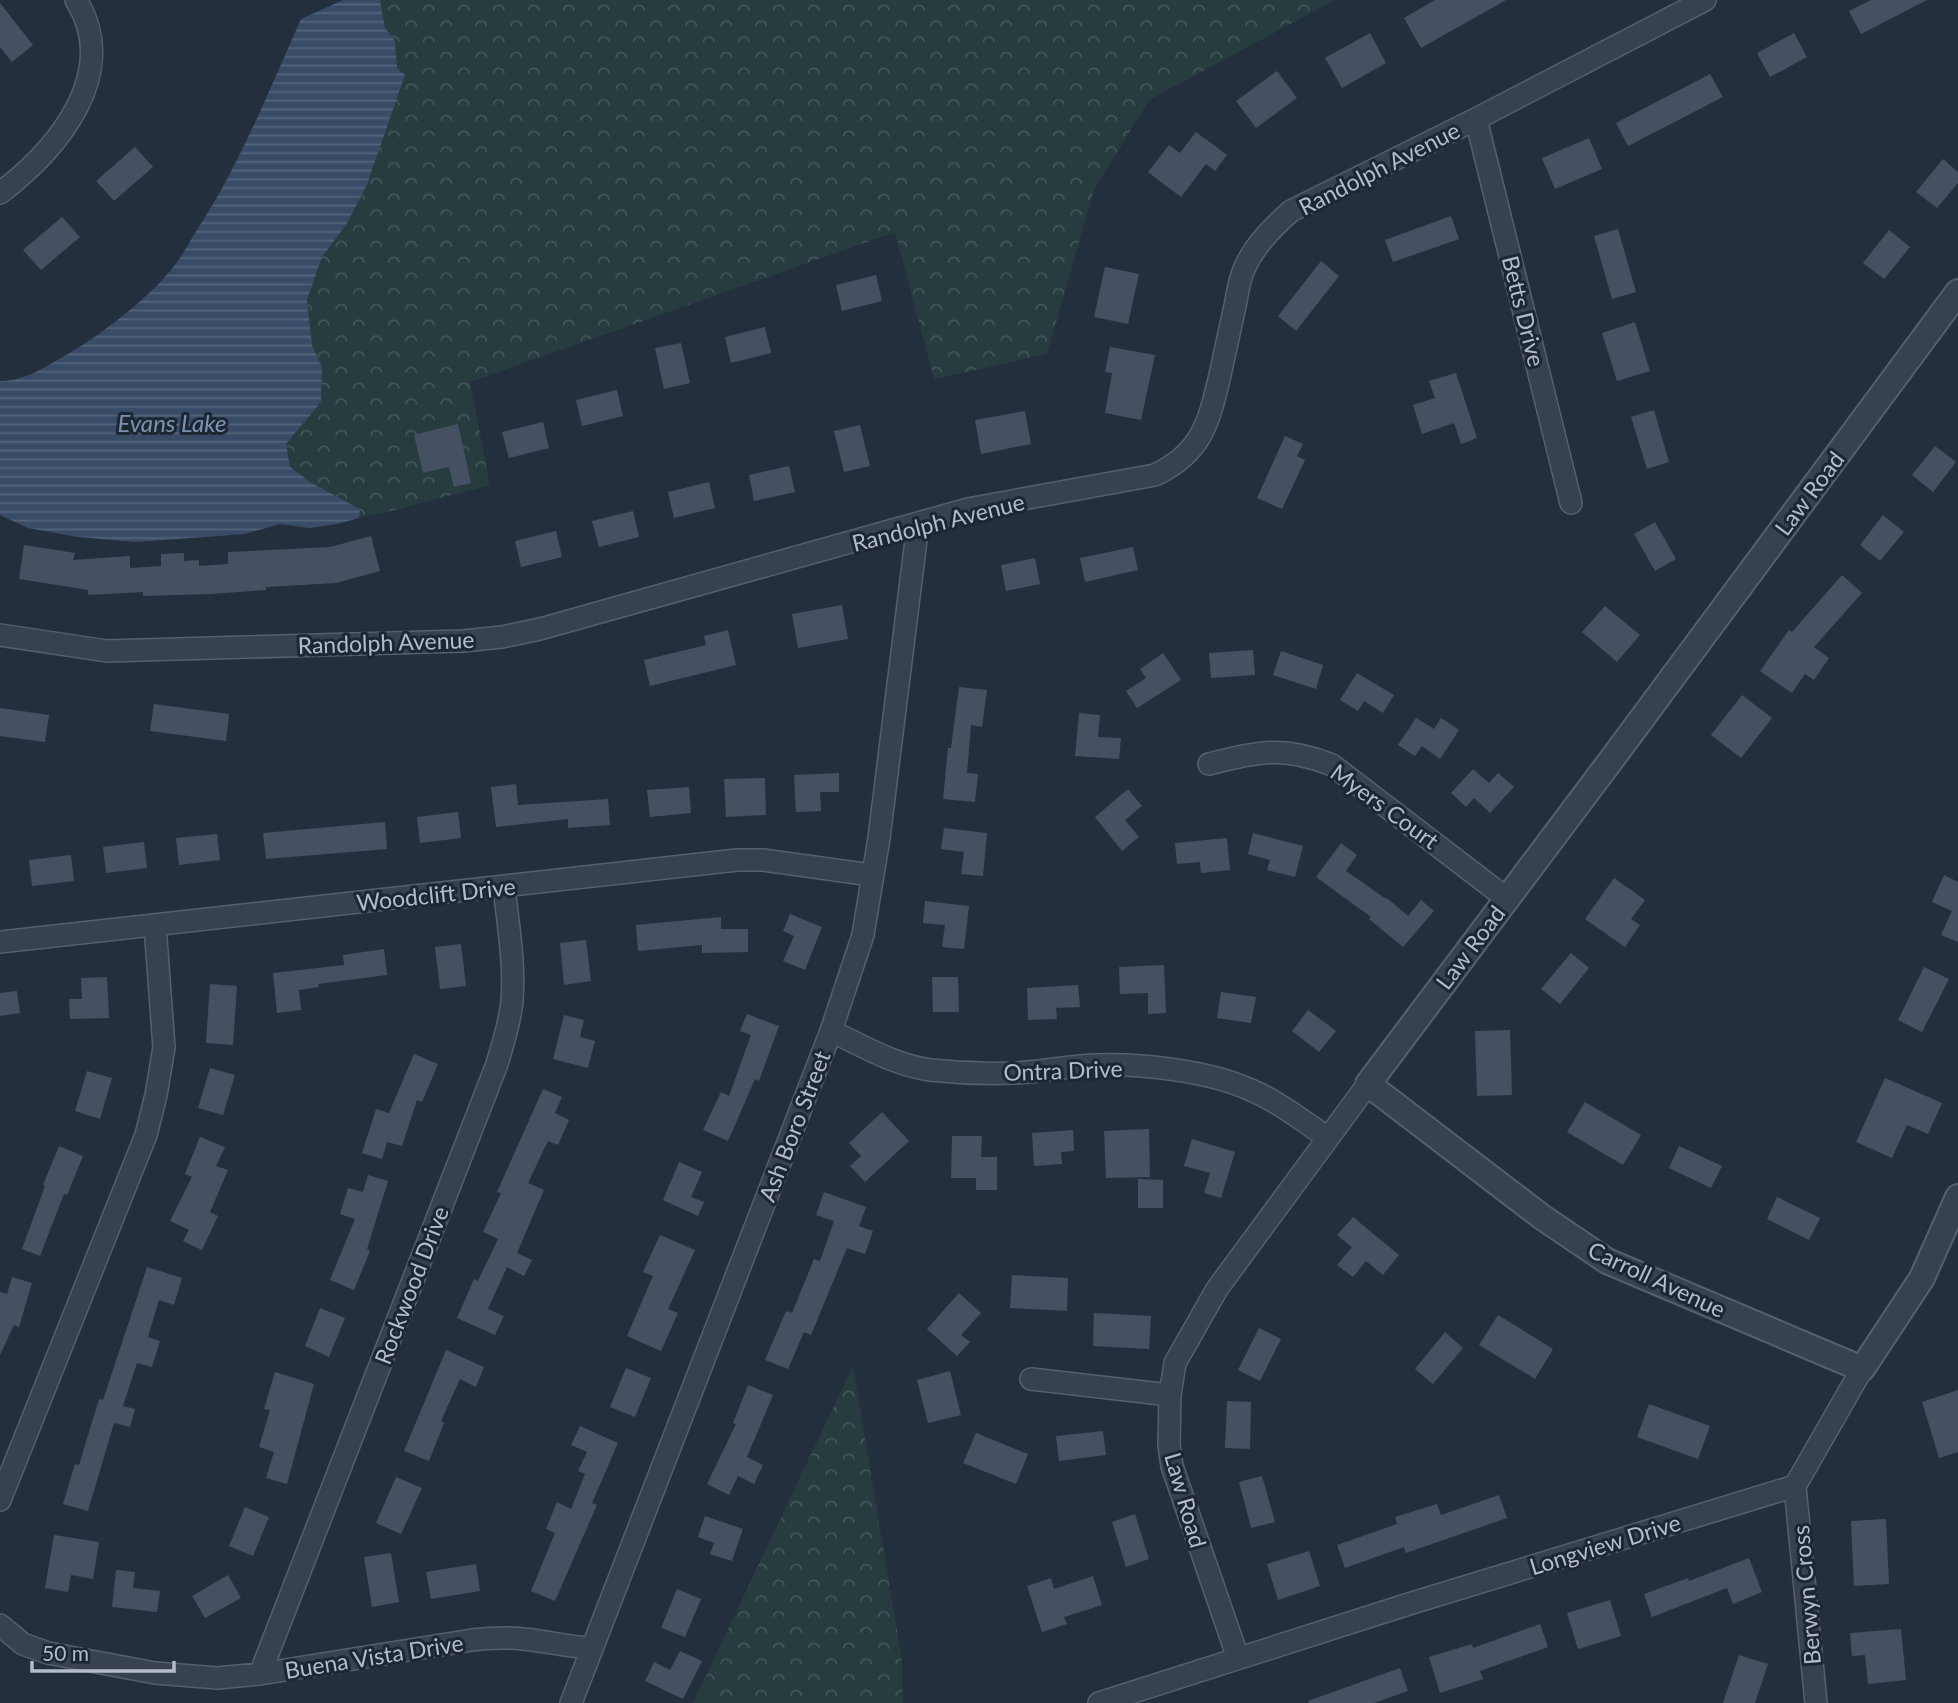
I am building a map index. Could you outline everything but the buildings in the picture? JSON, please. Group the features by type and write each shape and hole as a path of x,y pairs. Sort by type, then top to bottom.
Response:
{"street":[{"path":"0,193 39,158 65,129 83,94 91,68 91,42 89,29 76,0"},
{"name":"Randolph Avenue","path":"0,635 107,651 463,641 502,637 540,629 968,509 1143,479 1178,462 1196,444 1209,421 1242,271 1255,248 1291,211 1705,0"},
{"name":"Betts Drive","path":"1476,119 1571,503"},
{"name":"Law Road","path":"1238,1658 1172,1466 1169,1445 1170,1395 1175,1363 1203,1311 1368,1084 1958,292"},
{"name":"Ash Boro Street","path":"570,1703 831,1031 863,935 879,838 918,524"},
{"name":"Myers Court","path":"1209,764 1256,753 1282,751 1308,755 1332,765 1506,898"},
{"name":"Woodclift Drive","path":"0,943 737,860 763,860 871,875"},
{"name":"Rockwood Drive","path":"260,1674 508,1027 513,975 504,887"},
{"path":"0,1500 146,1135 164,1047 155,925"},
{"name":"Ontra Drive","path":"831,1031 903,1064 928,1069 964,1073 1016,1073 1096,1065 1189,1072 1214,1077 1251,1090 1287,1109 1328,1139"},
{"name":"Carroll Avenue","path":"1368,1084 1542,1217 1607,1261 1862,1369"},
{"path":"1795,1486 1862,1369 1922,1278 1958,1197"},
{"path":"1031,1379 1170,1395"},
{"name":"Longview Drive","path":"1098,1703 1795,1486"},
{"name":"Berwyn Cross","path":"1795,1486 1816,1703"},
{"name":"Buena Vista Drive","path":"0,1625 23,1644 48,1653 155,1673 217,1678 260,1674 472,1640 523,1639 591,1648"}],"green space":[{"path":"380,0 1335,0 1149,100 1094,190 1047,354 934,379 895,232 470,382 490,485 359,518 359,508 310,482 290,467 286,444 297,431 322,367 312,345 307,300 322,257 346,225 366,187 397,68 395,41 385,28"},
{"path":"853,1366 902,1661 903,1703 693,1703"}],"water":[{"name":"Evans Lake","path":"343,0 380,0 385,28 395,41 397,68 405,75 366,187 346,225 322,257 307,300 312,345 322,367 321,402 286,444 290,467 310,482 360,509 359,518 310,528 280,524 245,534 136,542 78,537 28,528 0,515 0,381 27,376 68,354 123,316 161,282 182,255 227,179 301,19"}]}
